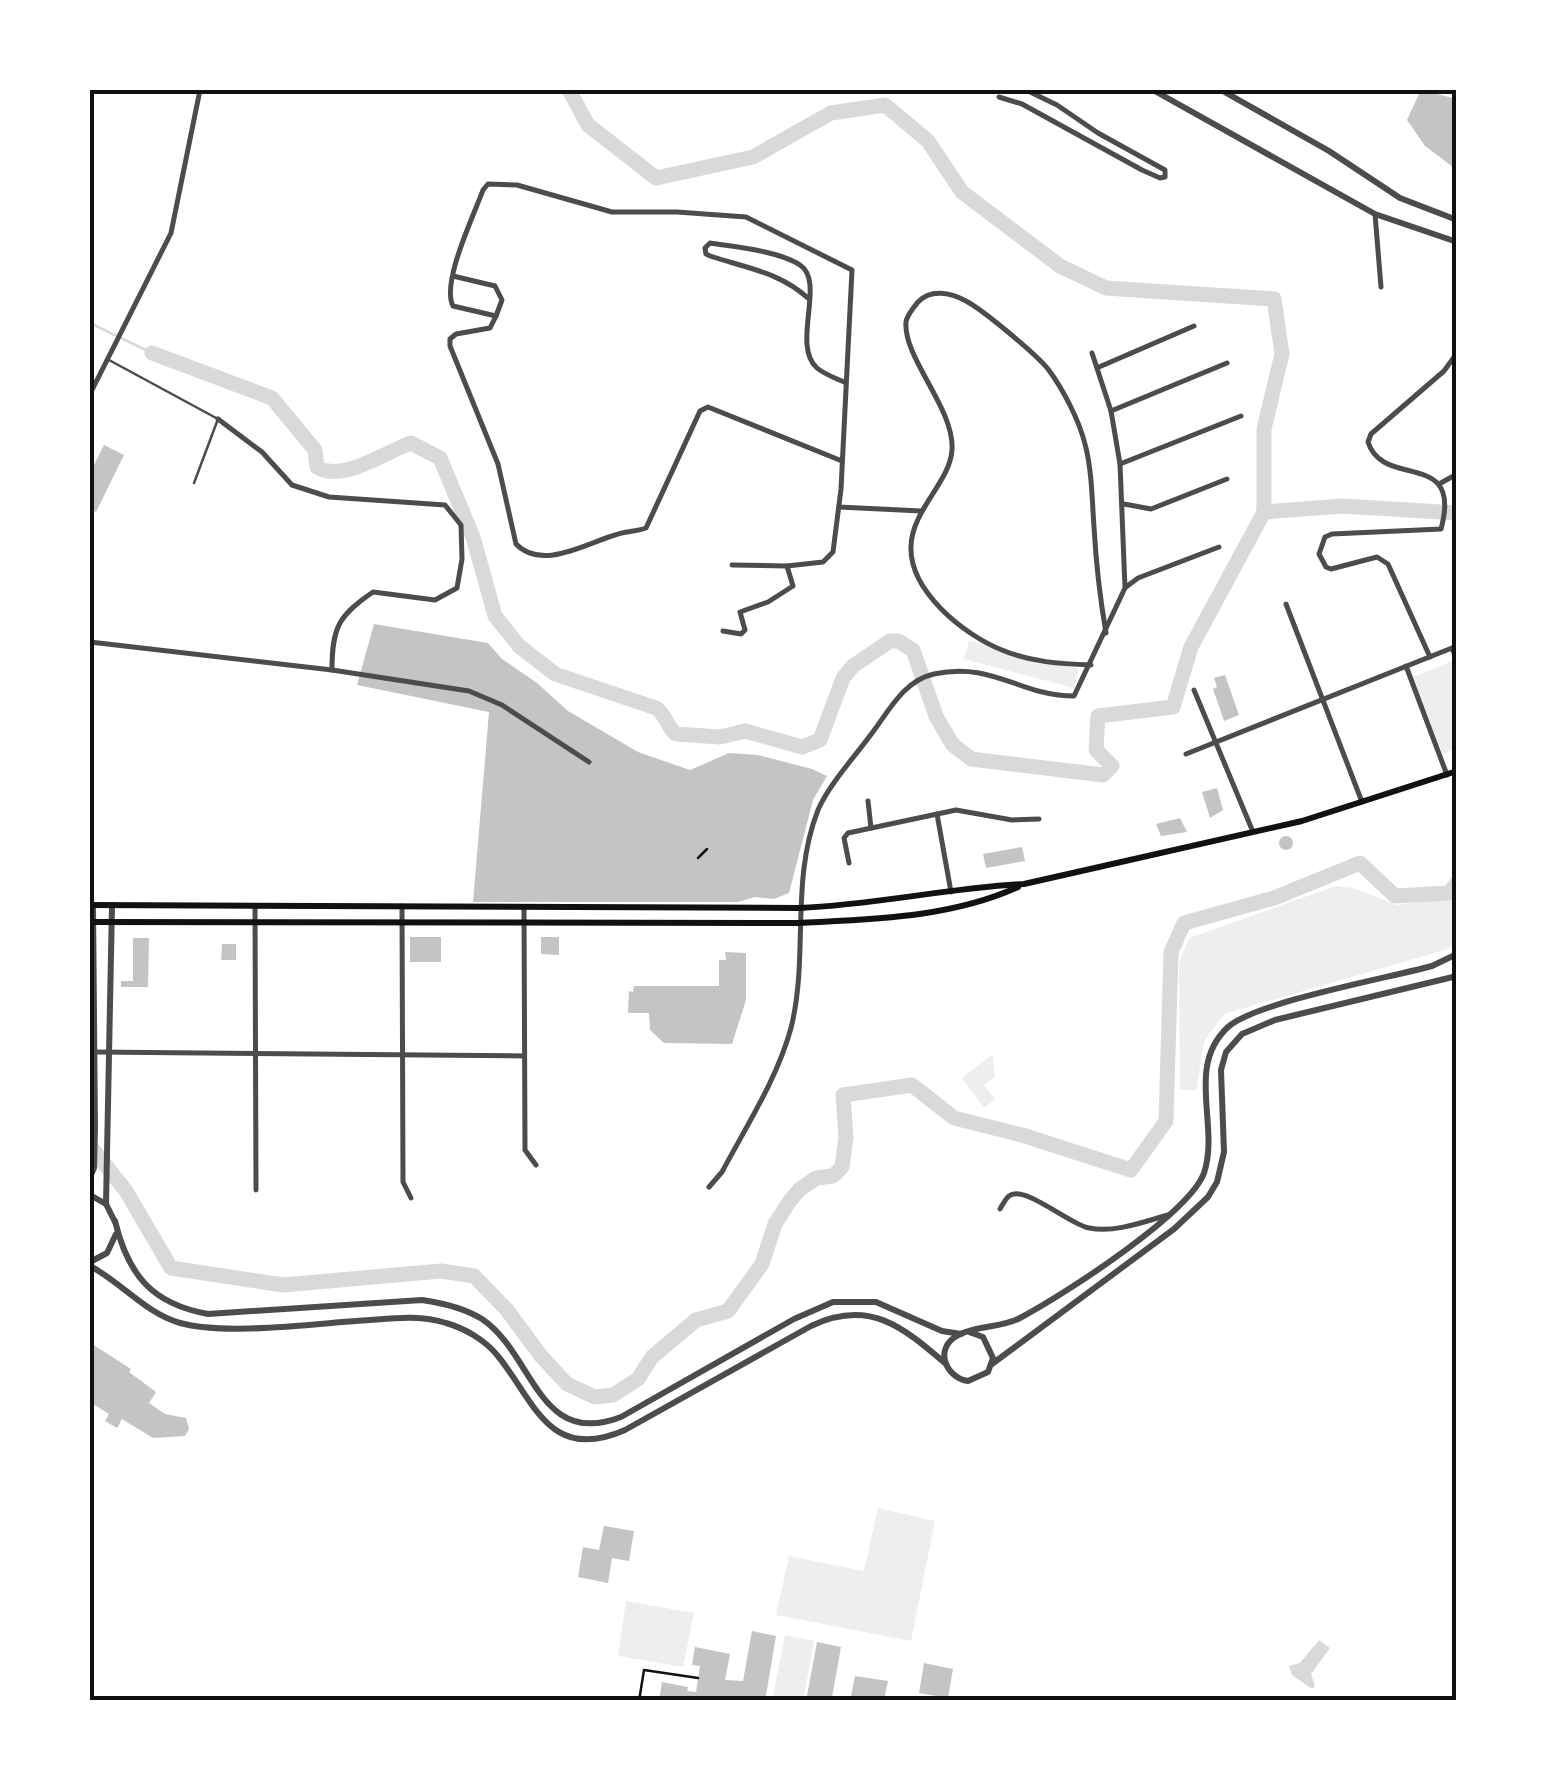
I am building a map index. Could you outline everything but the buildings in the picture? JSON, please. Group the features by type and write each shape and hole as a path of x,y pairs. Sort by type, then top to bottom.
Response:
{"main road":[{"path":"92,905 823,907 1024,884 1253,832 1363,803 1457,771"},
{"path":"92,922 824,922 908,916 953,908 993,898 1024,884"},
{"path":"823,907 824,922"},
{"path":"677,908 678,924"}],"street":[{"path":"90,394 170,232 200,90"},
{"path":"999,97 1022,104 1142,170 1160,178 1166,176 1165,170 1098,133 1057,104 1026,90"},
{"path":"1153,90 1376,214 1457,242"},
{"path":"1221,90 1329,151 1400,198 1457,220"},
{"path":"496,316 453,306 448,296 483,190 493,182 612,212 746,217 852,270 840,507 833,552 823,562 732,565"},
{"path":"1376,214 1381,287"},
{"path":"809,299 769,273 710,256 705,252 706,246 710,243 746,249 799,264 810,279 810,359 820,370 844,382"},
{"path":"452,276 496,286 502,300 490,328 456,334 450,339 450,346 498,464 516,544 522,550 542,554 576,551 619,533 646,528 700,411 708,407 842,462"},
{"path":"1091,665 1026,658 1002,650 977,638 923,586 910,547 920,511 952,455 949,424 907,330 908,315 934,292 966,300 1030,350 1048,369 1065,399 1085,443 1106,634"},
{"path":"1099,368 1194,326"},
{"path":"709,1186 722,1172 782,1059 800,972 802,874 819,807 900,694 929,674 967,668 1038,692 1074,696 1106,634 1125,588 1124,504 1112,411 1092,353"},
{"path":"1430,657 1388,564 1377,558 1331,569 1319,554 1325,537 1332,534 1438,530 1443,526 1445,500 1439,484 1422,472 1386,464 1376,458 1368,442 1371,434 1444,370 1457,353"},
{"path":"1112,411 1227,362"},
{"path":"1120,464 1241,416"},
{"path":"218,419 262,452 292,485 330,497 445,505 461,525 462,559 457,588 434,600 373,592 342,616 334,632 332,670"},
{"path":"1439,484 1457,474"},
{"path":"1124,504 1151,509 1227,479"},
{"path":"840,507 920,511"},
{"path":"1125,588 1138,578 1219,547"},
{"path":"723,631 741,634 745,630 740,612 768,602 793,586 787,566"},
{"path":"1286,604 1363,803"},
{"path":"90,642 332,670 470,692 502,704 589,762"},
{"path":"1186,754 1454,647 1457,660"},
{"path":"1406,666 1446,775"},
{"path":"1194,690 1253,832"},
{"path":"868,801 871,828"},
{"path":"849,863 845,835 871,828 956,810 1012,820 1038,819"},
{"path":"938,814 951,892"},
{"path":"90,1177 95,1128 92,905"},
{"path":"106,1204 112,905"},
{"path":"402,906 403,1182 411,1198"},
{"path":"255,907 256,1190"},
{"path":"524,907 525,1150 536,1165"},
{"path":"90,1195 106,1204 116,1221 122,1250 133,1271 162,1298 208,1314 422,1300 446,1304 482,1319 512,1348 549,1408 580,1422 606,1422 794,1319 833,1302 876,1302 942,1331 965,1333 1000,1326 1032,1312 1173,1214 1199,1184 1207,1158 1206,1068 1219,1037 1235,1022 1261,1009 1432,966 1457,954"},
{"path":"116,1221 112,1246 90,1264 156,1312 186,1324 218,1328 410,1318 451,1324 496,1354 546,1423 580,1438 603,1437 625,1430 838,1315 862,1314 882,1319 916,1338 954,1376 968,1381 982,1377 992,1365 1174,1229 1208,1197 1223,1164 1221,1070 1231,1045 1256,1026 1457,976"},
{"path":"1364,984 1368,997"},
{"path":"94,1052 524,1056"},
{"path":"1000,1209 1008,1196 1016,1193 1035,1199 1074,1225 1092,1230 1121,1228 1173,1214"},
{"path":"965,1333 989,1343 992,1365"},
{"path":"946,1364 949,1343 965,1333"}],"lane":[{"path":"110,358 218,419 194,483"}],"path":[{"path":"698,858 708,849"},
{"path":"639,1701 644,1670 698,1678"}],"shaded area":[{"path":"969,640 1079,669 1074,688 964,659"},
{"path":"1452,661 1457,673 1457,748 1443,754 1413,677"},
{"path":"1336,886 1353,888 1397,905 1457,897 1457,941 1448,949 1224,1014 1204,1042 1196,1091 1180,1089 1179,963 1189,938"},
{"path":"993,1054 995,1077 984,1085 995,1099 984,1108 962,1078"},
{"path":"878,1508 935,1521 911,1641 776,1615 789,1556 864,1571"},
{"path":"626,1601 694,1613 683,1667 618,1656"},
{"path":"785,1635 814,1641 803,1701 772,1701"},
{"path":"1319,1640 1330,1648 1311,1674 1315,1686 1312,1689 1292,1675 1289,1666 1300,1663"}],"waterway":[{"path":"569,90 588,125 656,178 753,157 831,113 885,105 928,141 962,192 1060,266 1106,288 1274,299 1282,354 1264,429 1264,512 1343,506 1457,513"},
{"path":"90,323 152,353"},
{"path":"152,353 272,398 315,450 317,467 327,471 351,469 411,443 440,458 473,537 495,616 519,646 555,674 656,708 676,734 720,737 745,731 802,747 820,740 843,678 853,666 890,641 898,641 913,650 936,716 952,744 971,759 1103,775 1112,766 1096,750 1098,716 1173,707 1191,647 1264,512"},
{"path":"90,1146 126,1191 171,1268 283,1285 441,1271 474,1276 567,1384 595,1397 613,1395 638,1379 652,1357 696,1320 728,1311 762,1264 775,1224 789,1202 816,1178 833,1176 842,1167 846,1137 843,1095 912,1085 954,1118 1131,1170 1166,1121 1171,952 1184,923 1274,898 1360,863 1395,896 1449,893 1457,883"}]}
